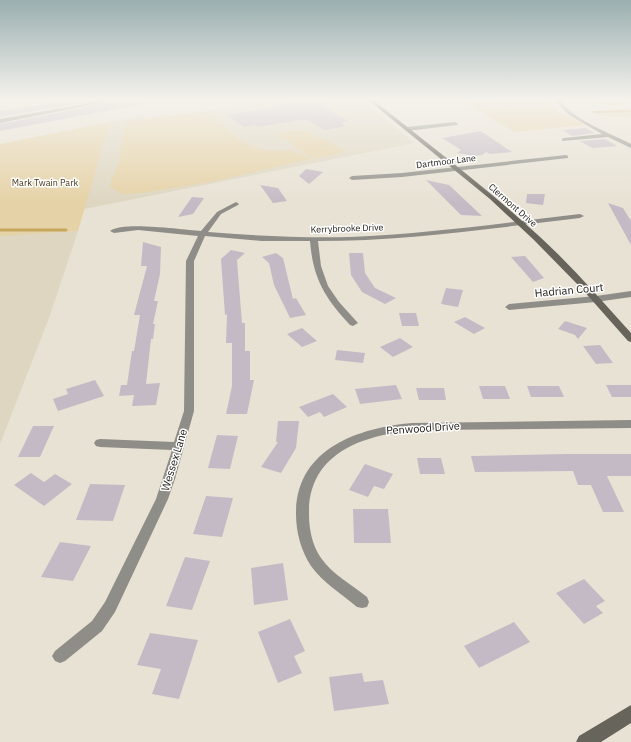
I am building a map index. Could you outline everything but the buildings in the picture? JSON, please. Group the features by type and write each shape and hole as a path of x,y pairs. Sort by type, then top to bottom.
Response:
{"street":[{"name":"Clermont Drive","path":"413,134 520,222 596,299 631,339"},
{"path":"564,140 610,135 631,146"},
{"name":"Dartmoor Lane","path":"352,178 395,176 566,157"},
{"name":"Wessex Lane","path":"60,656 97,626 110,607 162,500 189,411 190,261 194,247 220,212 236,204"},
{"name":"Kerrybrooke Drive","path":"114,231 138,228 262,239 314,240 390,237 580,216"},
{"path":"314,240 315,261 321,281 338,307 353,323"},
{"name":"Hadrian Court","path":"509,307 596,299 631,294"},
{"name":"Penwood Drive","path":"362,602 322,569 309,547 302,521 304,496 312,474 337,448 368,434 413,427 631,424"},
{"path":"100,443 179,446"},
{"path":"585,742 631,713"}],"shaded area":[{"path":"107,134 403,134 415,143 84,209"},
{"path":"78,231 49,318 0,444 0,235"}],"green space":[{"name":"Mark Twain Park","path":"52,134 107,134 78,231 0,236 0,144"},
{"path":"122,134 232,134 238,139 261,150 296,151 310,159 211,182 142,193 123,194 110,187 112,178 120,160"},
{"path":"273,134 311,134 320,139 325,139 346,152 313,159 292,145 295,144"}],"waterway":[{"path":"0,230 66,230"}]}
